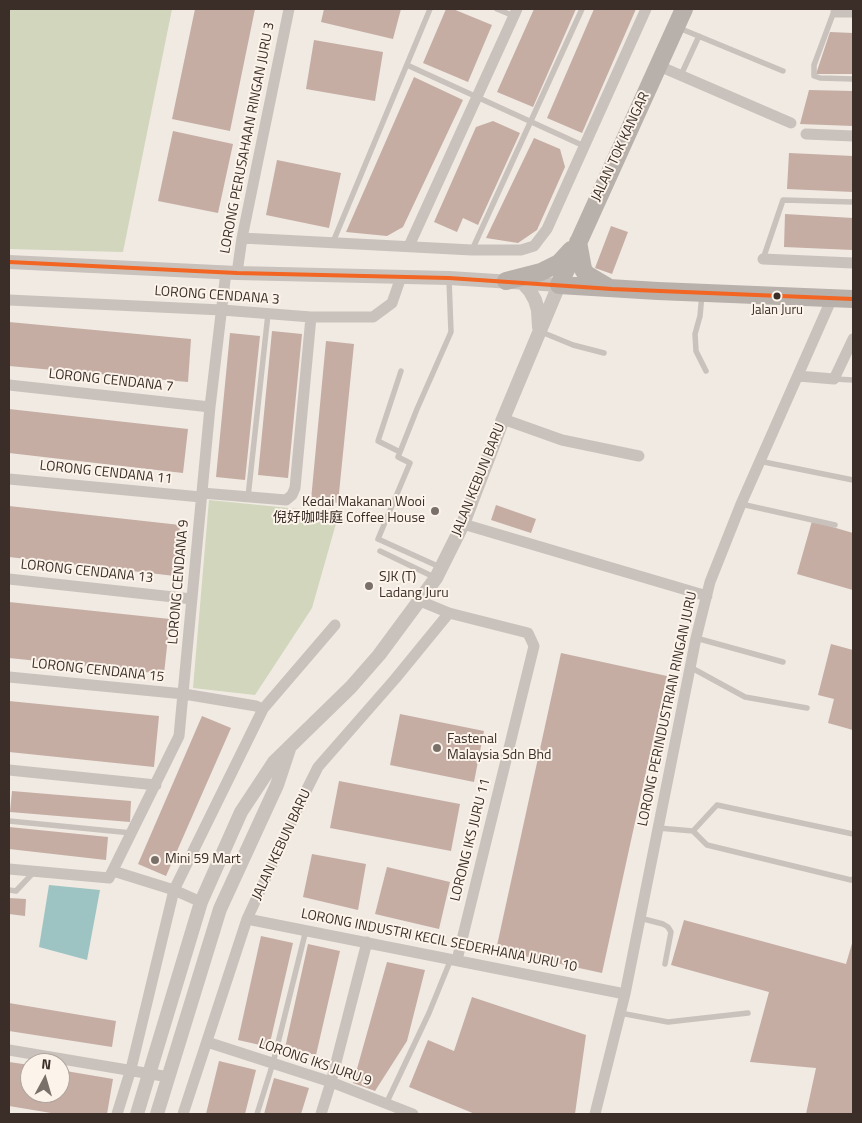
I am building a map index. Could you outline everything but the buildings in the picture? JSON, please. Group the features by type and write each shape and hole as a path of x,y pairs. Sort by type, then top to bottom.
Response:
{"main road":[{"name":"JALAN TOK KANGAR","path":"559,285 684,9"},
{"path":"514,282 559,263 578,242"},
{"path":"578,242 580,260 586,274 612,289"},
{"path":"559,285 853,299"}],"street":[{"name":"LORONG PERUSAHAAN RINGAN JURU 3","path":"232,273 242,238 289,9"},
{"path":"242,238 472,250 521,250 534,246 547,229 646,9"},
{"path":"409,246 515,12"},
{"path":"836,12 853,12"},
{"path":"659,66 791,123"},
{"path":"806,134 853,136"},
{"path":"763,259 853,263"},
{"path":"9,262 232,273 448,278 559,285"},
{"name":"LORONG CENDANA 9","path":"111,875 179,736 210,407 222,310 232,273"},
{"name":"LORONG CENDANA 3","path":"9,300 222,310 268,314 373,317 392,303 401,277"},
{"path":"514,282 530,291 535,300 538,310 539,330"},
{"name":"JALAN KEBUN BARU","path":"137,1114 201,902 241,812 274,762 351,687 379,655 439,573 463,524 503,419 559,285"},
{"name":"LORONG PERINDUSTRIAN RINGAN JURU","path":"595,1114 625,994 690,667 710,582 741,504 832,298"},
{"name":"LORONG CENDANA 11","path":"9,479 286,500 292,495 294,488 311,316"},
{"path":"798,376 834,379 853,338"},
{"name":"LORONG CENDANA 7","path":"9,385 210,407"},
{"path":"503,419 562,440 639,456"},
{"path":"463,524 707,596"},
{"name":"LORONG CENDANA 13","path":"9,579 192,599"},
{"name":"LORONG IKS JURU 11","path":"420,601 449,613 528,633 534,646 454,960"},
{"name":"JALAN KEBUN BARU","path":"183,1114 247,919 318,767 395,679 449,613"},
{"path":"117,1114 131,1069 174,890 263,709 335,626"},
{"name":"LORONG CENDANA 15","path":"9,677 184,694 256,706 263,709"},
{"name":"JALAN KEBUN BARU","path":"157,1114 220,910 277,785 290,748"},
{"path":"9,770 156,785"},
{"path":"9,869 111,875 174,890 201,902"},
{"name":"LORONG INDUSTRI KECIL SEDERHANA JURU 10","path":"247,919 625,994"},
{"path":"321,1114 367,942"},
{"name":"LORONG IKS JURU 9","path":"207,1042 331,1082 413,1114"},
{"path":"9,1050 131,1069 169,1077"}],"lane":[{"path":"333,242 430,9"},
{"path":"497,9 515,12"},
{"path":"472,250 582,9"},
{"path":"836,12 833,14 814,65 814,76 820,78 853,79"},
{"path":"676,27 783,71"},
{"path":"680,75 699,36"},
{"path":"407,65 584,146"},
{"path":"763,259 783,200 853,202"},
{"path":"439,573 378,538 410,464 398,457 451,332 448,278"},
{"path":"702,293 700,316 695,334 696,351 706,371"},
{"path":"248,497 268,314"},
{"path":"539,330 573,345 604,353"},
{"path":"400,452 378,441 401,371"},
{"path":"834,379 853,380"},
{"path":"760,461 853,480"},
{"path":"741,504 835,525"},
{"path":"380,551 439,573"},
{"path":"696,638 783,662"},
{"path":"690,667 745,696 807,708"},
{"path":"693,830 717,805 853,834"},
{"path":"9,820 132,833"},
{"path":"658,828 693,830 707,845 853,879"},
{"path":"9,890 16,891 35,871"},
{"path":"640,918 663,924 671,932 665,964"},
{"path":"257,1114 273,1064 306,930"},
{"path":"386,1104 454,960"},
{"path":"620,1013 668,1022 748,1013"}],"green space":[{"path":"9,9 172,9 123,252 9,249"},
{"path":"209,500 339,513 312,608 255,695 193,688"}],"water":[{"path":"49,885 100,890 87,960 39,947"}],"transit line":[{"path":"9,262 237,273 449,278 612,289 853,299"}],"place":[{"name":"Jalan Juru","path":"777,296"},
{"name":"Kedai Makanan Wooi 倪好咖啡庭 Coffee House","path":"435,511"},
{"name":"SJK (T) Ladang Juru","path":"369,586"},
{"name":"Fastenal Malaysia Sdn Bhd","path":"437,748"},
{"name":"Mini 59 Mart","path":"155,860"}]}
